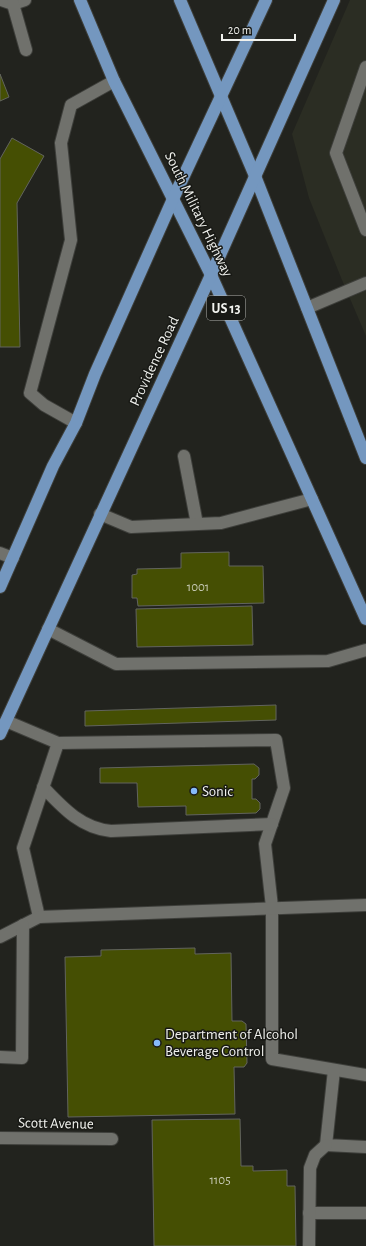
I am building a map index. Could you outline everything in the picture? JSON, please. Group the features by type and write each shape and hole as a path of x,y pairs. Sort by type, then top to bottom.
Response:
{"main road":[{"name":"South Military Highway","path":"80,0 114,81 211,275 366,619"},
{"path":"180,0 255,176 366,458"},
{"path":"0,587 54,466 76,423 95,374 174,199 266,0"},
{"name":"Providence Road","path":"0,734 211,275 334,0"}],"street":[{"path":"1,0 13,4 26,0"},
{"path":"13,4 26,50"},
{"path":"366,67 336,153 366,230"},
{"path":"76,423 44,405 30,393 71,240 61,143 70,105 114,81"},
{"path":"307,308 366,283"},
{"path":"184,456 197,524"},
{"path":"100,514 131,527 221,523 312,499"},
{"path":"0,553 13,558"},
{"path":"48,629 116,664 328,661 366,650"},
{"path":"6,721 58,743 276,740 284,788 265,844 272,907 272,1059 366,1075"},
{"path":"39,917 23,848 58,743"},
{"path":"44,787 66,810 81,822 97,829 110,830 272,824"},
{"path":"0,937 39,917 272,907 366,905"},
{"path":"0,1057 22,1058 23,925"},
{"path":"309,1246 310,1168 315,1155 326,1145 334,1070"},
{"name":"Scott Avenue","path":"0,1138 112,1139"},
{"path":"326,1145 366,1146"},
{"path":"309,1213 366,1213"}],"shaded area":[{"path":"350,0 366,0 366,336 309,198 292,134"}],"building":[{"path":"0,74 9,97 0,101"},
{"path":"12,138 44,156 17,203 20,347 0,347 0,159"},
{"path":"229,552 229,566 263,566 264,603 138,606 137,598 132,598 132,575 137,574 137,569 181,568 181,553"},
{"path":"252,606 253,645 137,647 136,609"},
{"path":"276,705 276,720 85,726 85,711"},
{"name":"Sonic","path":"254,764 259,768 259,775 255,779 252,779 252,799 256,799 260,803 260,809 256,813 186,815 186,806 138,807 137,783 100,783 100,768"},
{"name":"Department of Alcohol Beverage Control","path":"195,948 195,954 231,953 232,1021 242,1021 246,1024 247,1063 244,1067 234,1067 235,1114 68,1117 65,957 101,956 101,950"},
{"path":"240,1119 241,1166 253,1166 253,1171 287,1170 287,1186 295,1186 296,1246 154,1246 152,1120"}],"place":[{"name":"Sonic","path":"194,791"},
{"name":"Department of Alcohol Beverage Control","path":"157,1043"}]}
